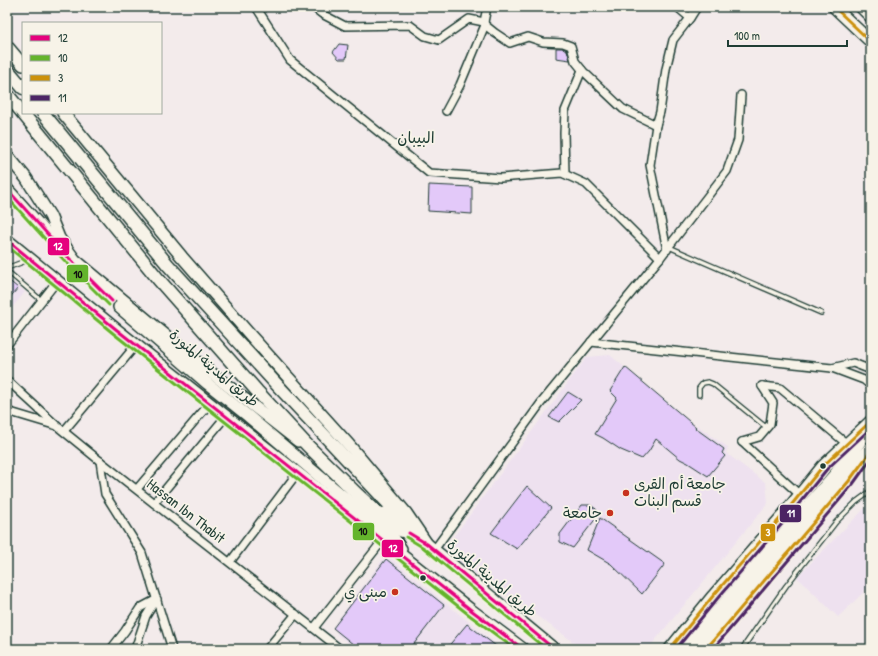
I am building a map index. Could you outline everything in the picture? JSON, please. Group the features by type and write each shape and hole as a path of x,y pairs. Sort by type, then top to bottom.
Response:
{"highway":[{"path":"7,69 22,87"},
{"path":"7,94 22,112"},
{"path":"23,114 159,280 307,445 394,528 409,533"},
{"path":"45,114 168,265 279,387 402,518 409,533"}],"main road":[{"path":"834,7 871,42"},
{"path":"861,7 871,17"},
{"path":"7,46 22,64"},
{"path":"64,114 182,257 373,473 406,513 431,547"},
{"name":"طريق المدينة المنورة","path":"7,155 26,178 50,216 59,238 75,260 176,344 296,439 409,533 431,547 554,649"},
{"name":"طريق المدينة المنورة","path":"7,189 103,293 208,384 395,540 409,560"},
{"name":"طريق المدينة المنورة","path":"7,240 136,345 522,649"},
{"path":"670,649 823,466 871,421"},
{"path":"696,649 838,476 871,427"},
{"path":"685,649 838,476 871,446"},
{"path":"706,649 849,481 871,451"}],"street":[{"path":"256,7 290,60 429,173 501,178 565,174 586,184 660,258"},
{"path":"313,7 322,14 345,26 410,25 425,36 439,40 469,19 484,23 495,33 510,43 528,37 543,42 563,42 571,46 574,61 582,70 623,109 656,125"},
{"path":"446,111 460,85 484,23 487,7"},
{"path":"677,7 690,18"},
{"path":"668,248 650,165 666,69 673,40 697,7"},
{"path":"565,174 565,111 582,70"},
{"path":"431,547 541,403 660,258 727,171 738,140 741,95"},
{"path":"7,344 57,281"},
{"path":"591,342 832,368 864,380 871,386"},
{"path":"64,431 136,345"},
{"path":"832,368 853,363 871,370"},
{"path":"7,380 58,426"},
{"path":"800,495 742,442 759,437 770,424 773,404 762,386 780,388 846,444"},
{"path":"136,489 210,403"},
{"name":"Hassan Ibn Thabit","path":"7,411 58,426 100,461 314,628 332,646 340,649"},
{"path":"154,503 226,416"},
{"path":"100,461 105,494 142,553 172,649"},
{"path":"230,562 298,472"},
{"path":"314,628 383,540"},
{"path":"111,649 140,608 157,599"},
{"path":"135,649 146,616 157,599"},
{"path":"267,649 296,614"}],"lane":[{"path":"668,248 821,312"},
{"path":"7,268 31,259"},
{"path":"7,271 42,301"},
{"path":"699,395 699,388 703,383 708,382 713,384 767,428"},
{"path":"742,649 786,586 836,522 856,502 871,491"}],"shaded area":[{"path":"7,276 25,292 7,314"},
{"name":"جامعة أم القرى قسم البنات","path":"610,355 696,427 697,425 728,447 726,453 766,483 768,503 648,649 582,649 451,556 449,543 587,357"},
{"path":"871,502 871,585 838,617 797,577"},
{"name":"مبنى ي","path":"390,558 502,649 357,649 337,635 335,624 383,559"}],"building":[{"path":"339,44 348,45 346,59 339,59 333,52"},
{"path":"556,48 567,50 570,60 556,58"},
{"path":"429,185 472,187 472,214 428,211"},
{"path":"7,279 18,288 7,301"},
{"path":"625,367 696,427 695,428 724,449 722,453 725,456 708,476 680,459 656,439 642,459 621,450 595,434 617,398 610,391"},
{"path":"568,392 581,400 559,422 549,417"},
{"path":"527,486 551,508 517,549 491,533"},
{"path":"582,505 590,505 596,509 597,517 573,548 560,542 560,534"},
{"path":"600,518 665,564 642,594 611,564 587,550"},
{"name":"مبنى ي","path":"386,559 444,605 410,649 359,649 333,628"},
{"path":"467,624 500,649 446,649"}],"transit line":[{"name":"3","path":"834,7 871,42"},
{"name":"12","path":"7,189 68,257 112,301"},
{"name":"10","path":"7,197 64,260 109,305"},
{"name":"12","path":"7,240 117,330 471,610 523,649"},
{"name":"10","path":"7,246 114,334 468,614 515,649"},
{"name":"3","path":"670,649 823,466 871,421"},
{"name":"11","path":"676,649 827,469 871,428"},
{"name":"3","path":"706,649 849,481 871,451"},
{"name":"11","path":"713,649 853,484 871,459"},
{"name":"12","path":"409,533 427,544 554,649"},
{"name":"10","path":"406,537 424,548 546,649"}],"place":[{"name":"جامعة أم القرى قسم البنات","path":"626,493"},
{"name":"جامعة","path":"610,513"},
{"name":"مبنى ي","path":"395,592"}],"district":[{"name":"البيبان","path":"416,137"}]}
